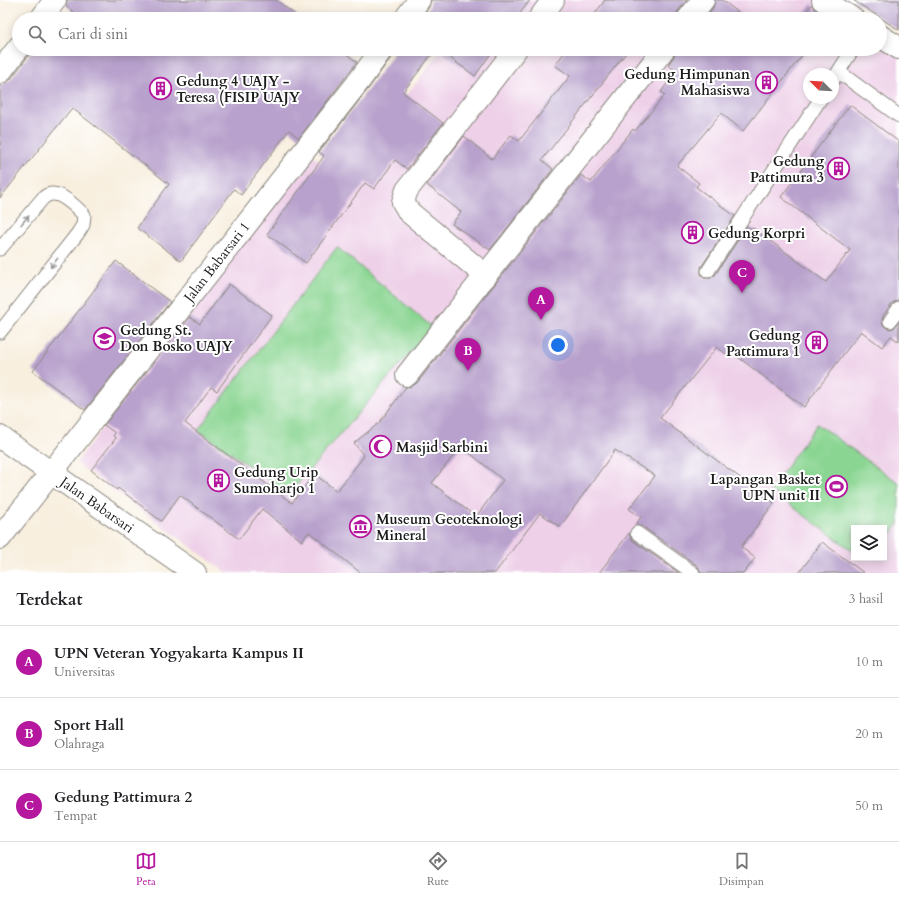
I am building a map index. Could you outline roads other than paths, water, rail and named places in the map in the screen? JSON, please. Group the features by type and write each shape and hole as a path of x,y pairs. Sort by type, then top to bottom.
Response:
{"street":[{"path":"46,12 55,0"},
{"path":"410,12 419,0"},
{"path":"545,12 554,0"},
{"path":"693,12 702,0"},
{"path":"822,0 842,12"},
{"path":"887,40 899,48"},
{"path":"0,72 12,56"},
{"name":"Jalan Babarsari 1","path":"0,538 52,474 377,56"},
{"path":"486,276 409,212 403,202 407,190 511,56"},
{"path":"407,375 659,56"},
{"name":"Jalan Babarsari","path":"0,437 195,573"}],"lane":[{"path":"839,72 849,56"},
{"path":"839,78 899,116"},
{"path":"708,271 817,104"},
{"path":"0,249 43,198 49,194 55,194 72,203 84,215 83,225 78,233 0,332"},
{"path":"890,321 899,308"},
{"path":"637,533 693,573"}],"place":[{"name":"Gedung Himpunan Mahasiswa","path":"766,82"},
{"name":"Gedung 4 UAJY - Teresa (FISIP UAJY","path":"160,89"},
{"name":"Gedung Pattimura 3","path":"839,169"},
{"name":"Gedung Korpri","path":"693,233"},
{"name":"Gedung Pattimura 2","path":"742,293"},
{"name":"UPN Veteran Yogyakarta Kampus II","path":"541,320"},
{"name":"Gedung St. Don Bosko UAJY","path":"104,338"},
{"name":"Gedung Pattimura 1","path":"816,343"},
{"name":"Sport Hall","path":"468,371"},
{"name":"Masjid Sarbini","path":"380,447"},
{"name":"Gedung Urip Sumoharjo 1","path":"219,480"},
{"name":"Lapangan Basket UPN unit II","path":"836,487"},
{"name":"Museum Geoteknologi Mineral","path":"361,527"}]}
